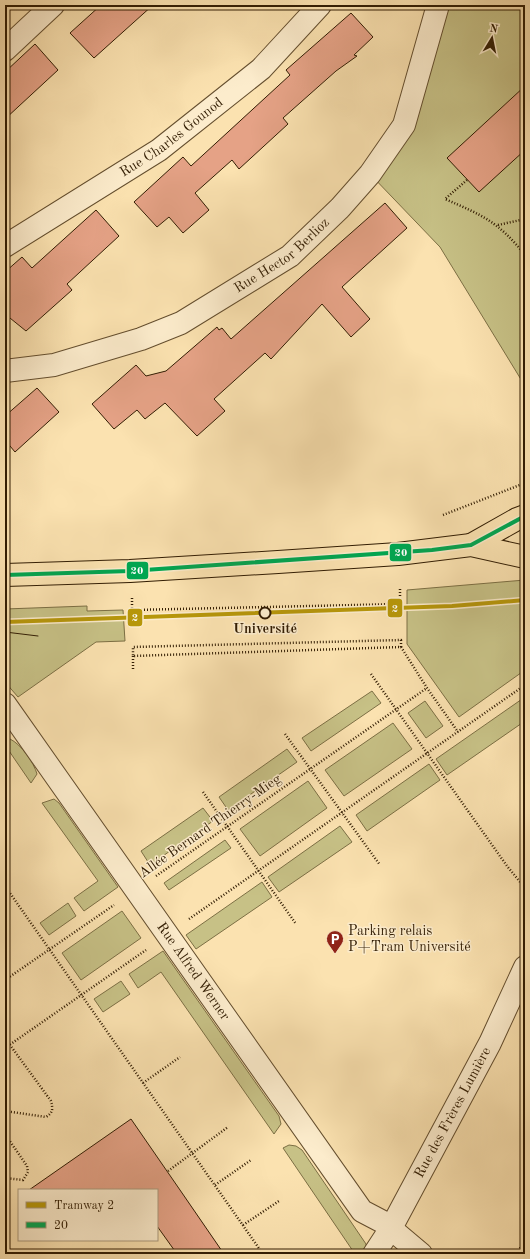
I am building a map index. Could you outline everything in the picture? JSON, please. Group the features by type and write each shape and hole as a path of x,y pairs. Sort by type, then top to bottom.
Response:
{"main road":[{"path":"471,545 525,516"},
{"path":"5,575 286,562 398,554 471,545 525,557"}],"street":[{"path":"5,50 53,5"},
{"name":"Rue Charles Gounod","path":"5,246 159,150 261,69 320,5"},
{"name":"Rue Hector Berlioz","path":"5,371 54,364 141,339 181,323 290,256 340,208 370,174 404,125 431,8"},
{"name":"Rue Alfred Werner","path":"5,704 362,1211 383,1222 421,1254"},
{"name":"Rue des Frères Lumière","path":"374,1254 391,1228 490,1042 525,967"}],"path":[{"path":"468,180 445,199 479,214 498,225 525,255"},
{"path":"498,225 525,219"},
{"path":"443,515 525,483"},
{"path":"132,598 132,610 400,604 400,587"},
{"path":"133,670 133,647 401,640 401,647 427,688 458,732"},
{"path":"133,656 401,647"},
{"path":"371,674 507,866 525,888"},
{"path":"5,1048 525,685"},
{"name":"Allée Bernard Thierry-Mieg","path":"5,980 427,688"},
{"path":"285,734 341,814 380,865"},
{"path":"203,792 296,924"},
{"path":"5,886 48,950 143,1082 263,1254"},
{"path":"5,1111 46,1117 51,1114 53,1109 51,1101 10,1045"},
{"path":"143,1082 180,1057"},
{"path":"168,1171 228,1127"},
{"path":"5,1134 27,1166 28,1172 23,1180 5,1178"},
{"path":"215,1186 251,1160"},
{"path":"243,1225 279,1200"},
{"path":"518,1254 525,1235"}],"shaded area":[{"path":"419,5 525,5 525,386 440,247 370,174 404,125 435,15"},
{"path":"525,580 525,670 459,717 407,644 407,590"},
{"path":"87,606 87,611 123,610 125,641 96,642 18,697 5,682 5,609"},
{"path":"372,691 381,703 311,751 302,738"},
{"path":"525,697 525,721 447,775 436,759"},
{"path":"425,701 443,726 426,738 408,713"},
{"path":"393,723 412,749 344,796 325,770"},
{"path":"10,739 23,749 30,759 37,774 31,783 5,745 5,740"},
{"path":"287,749 297,762 228,810 219,797"},
{"path":"429,764 440,780 367,831 356,815"},
{"path":"308,781 327,808 260,856 240,829"},
{"path":"54,799 59,803 118,887 84,911 74,898 98,881 42,803"},
{"path":"203,808 213,821 150,865 141,851"},
{"path":"340,826 352,842 279,892 268,877"},
{"path":"225,840 231,848 169,890 164,883"},
{"path":"262,882 272,897 196,949 186,935"},
{"path":"68,903 76,916 49,935 40,923"},
{"path":"122,911 141,938 81,980 62,953"},
{"path":"163,951 279,1116 281,1124 274,1134 161,972 138,988 129,974"},
{"path":"121,981 130,994 103,1012 94,999"},
{"path":"289,1145 296,1146 302,1150 366,1244 366,1254 355,1254 283,1148"}],"building":[{"path":"101,5 153,5 94,58 70,33"},
{"path":"351,13 373,37 354,55 357,56 336,71 283,118 288,124 239,169 232,160 195,193 209,210 183,233 169,217 157,227 134,202 183,157 191,166 290,75 286,70"},
{"path":"35,44 58,70 5,119 5,72"},
{"path":"525,86 525,150 479,192 447,158"},
{"path":"385,203 407,228 342,287 370,319 351,337 322,304 271,359 265,353 214,399 225,411 197,436 165,403 145,419 137,410 114,429 92,404 136,365 146,376 166,371 217,327 219,330 222,328 231,339"},
{"path":"96,210 119,236 67,284 72,290 26,331 5,314 5,272 22,257 32,268"},
{"path":"37,388 59,412 15,452 5,440 5,416"},
{"path":"131,1119 224,1254 177,1254 158,1227 158,1189 30,1189"}],"tram line":[{"name":"2","path":"5,622 452,606 525,600"},
{"path":"5,632 38,636"}],"transit line":[{"name":"20","path":"5,575 130,571 432,550 471,545 525,516"}],"place":[{"name":"Université","path":"265,613"},
{"name":"Parking relais P+Tram Université","path":"335,954"}]}
